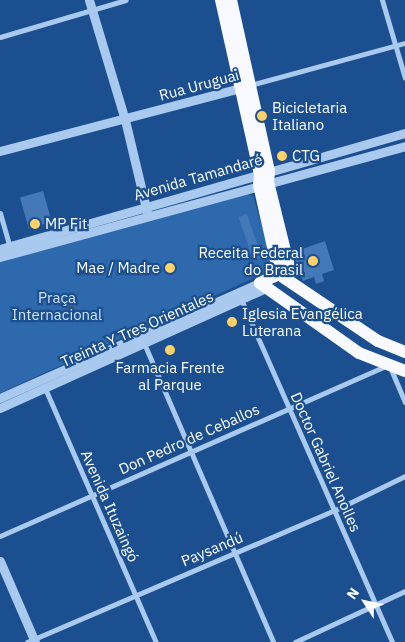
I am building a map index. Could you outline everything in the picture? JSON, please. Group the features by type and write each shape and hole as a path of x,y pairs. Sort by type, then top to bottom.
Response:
{"highway":[{"path":"221,0 245,86"},
{"path":"231,0 245,86 264,178 288,263 289,274 283,276"},
{"path":"283,276 378,341 400,350"},
{"name":"Treinta Y Tres Orientales","path":"263,286 283,276"},
{"path":"263,286 359,353 405,371"}],"street":[{"path":"89,0 125,120 146,211"},
{"path":"0,37 126,0"},
{"path":"382,0 405,78"},
{"name":"Rua Uruguai","path":"0,151 125,120 405,43"},
{"name":"Avenida Tamandaré","path":"0,257 7,250 264,178 405,134"},
{"name":"Avenida Tamandaré","path":"264,178 405,146"},
{"path":"0,213 7,250"},
{"name":"Treinta Y Tres Orientales","path":"0,408 43,384 263,286"},
{"name":"Doctor Gabriel Anolles","path":"239,297 392,642"},
{"path":"143,339 233,554 273,642"},
{"path":"400,350 388,364 405,402"},
{"name":"Don Pedro de Ceballos","path":"0,536 388,364"},
{"name":"Treinta Y Tres Orientales","path":"0,398 43,384"},
{"name":"Avenida Ituzaingó","path":"43,384 156,642"},
{"name":"Paysandú","path":"32,641 135,594 333,511 405,476"},
{"path":"0,562 32,641"},
{"path":"295,642 405,592"}],"green space":[{"name":"Praça Internacional","path":"246,193 253,196 273,264 269,271 0,393 0,262"}],"shaded area":[{"path":"68,297 74,297 78,304 74,311 68,311 64,307 64,301"}],"building":[{"path":"43,191 52,222 29,228 20,198"},
{"path":"247,214 262,257 253,260 238,217"},
{"name":"Receita Federal do Brasil","path":"325,241 334,270 322,274 324,281 316,284 314,277 303,281 297,268 294,252"}],"place":[{"name":"Bicicletaria Italiano","path":"262,116"},
{"name":"CTG","path":"282,156"},
{"name":"MP Fit","path":"35,224"},
{"name":"Receita Federal do Brasil","path":"313,261"},
{"name":"Mae / Madre","path":"170,268"},
{"name":"Iglesia Evangélica Luterana","path":"232,322"},
{"name":"Farmacia Frente al Parque","path":"170,350"}]}
